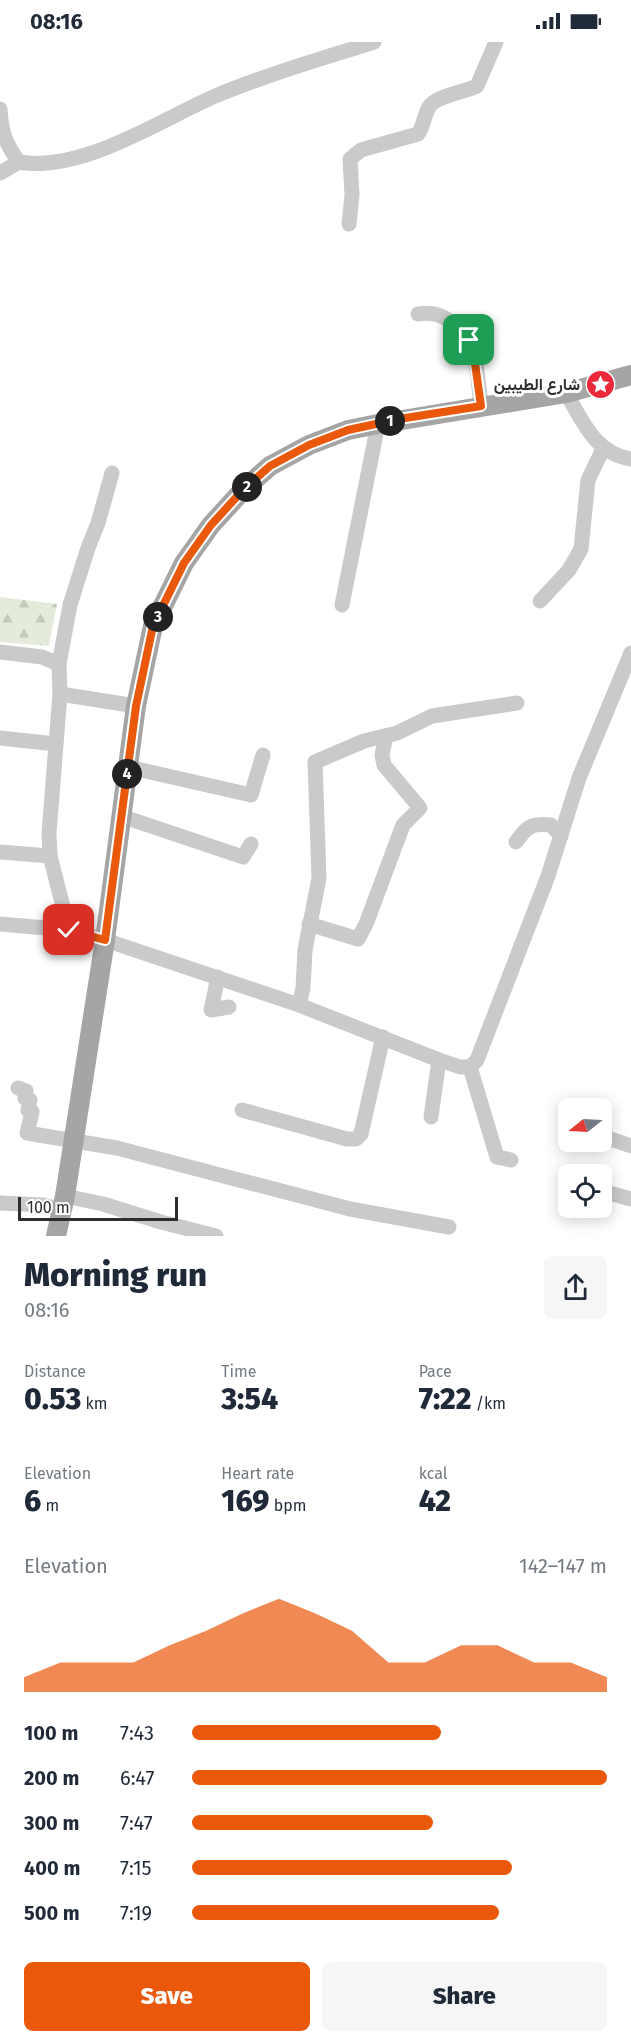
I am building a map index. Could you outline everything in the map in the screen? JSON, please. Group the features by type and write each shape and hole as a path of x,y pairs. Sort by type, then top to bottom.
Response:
{"main road":[{"path":"56,1236 64,1203 105,940 136,706 153,626 184,563 211,525 243,490 270,466 309,445 348,430 378,423 566,393 631,375"}],"street":[{"path":"0,109 2,144 20,162 33,165 54,162 83,155 122,141 214,97 374,42"},
{"path":"348,224 352,195 350,159 361,150 418,134 428,108 433,102 477,86 496,42"},
{"path":"0,173 20,162"},
{"path":"418,314 428,312 441,315 461,330 469,340 474,356 481,406"},
{"path":"566,393 603,449 618,457 631,459"},
{"path":"342,605 378,423"},
{"path":"540,601 569,570 581,549 588,480 603,449"},
{"path":"69,930 50,856 49,833 60,694 59,664 69,605 98,523 112,473"},
{"path":"0,652 42,657 59,664"},
{"path":"0,924 69,930 105,940 299,1005 439,1060 460,1067 470,1067 477,1060 548,876 579,778 631,653"},
{"path":"60,694 136,706"},
{"path":"299,1005 303,988 309,924 319,878 315,762 364,741 397,733 432,716 517,703"},
{"path":"309,924 358,939 366,924 403,825 420,808 384,765 382,755 386,736"},
{"path":"0,738 56,744"},
{"path":"128,767 251,795 263,756"},
{"path":"121,816 243,856 251,844"},
{"path":"516,842 525,829 539,824 551,825 561,836"},
{"path":"0,852 50,856"},
{"path":"218,976 211,1010 229,1007"},
{"path":"242,1110 347,1139 356,1138 361,1134 383,1037"},
{"path":"431,1117 439,1060"},
{"path":"470,1067 497,1157 511,1160"},
{"path":"18,1088 26,1091 25,1098 30,1100 28,1110 32,1112 27,1133 117,1148 350,1209 449,1227"},
{"path":"612,1139 631,1146"},
{"path":"612,1194 631,1199"},
{"path":"0,1203 103,1204 161,1229 216,1236"}],"green space":[{"path":"0,597 57,604 49,646 0,642"}],"place":[{"name":"شارع الطيبين","path":"601,384"}],"route":[{"path":"69,930 105,940 136,706 153,626 184,563 211,525 243,490 270,466 309,445 348,430 481,406 474,356 469,340"}]}
